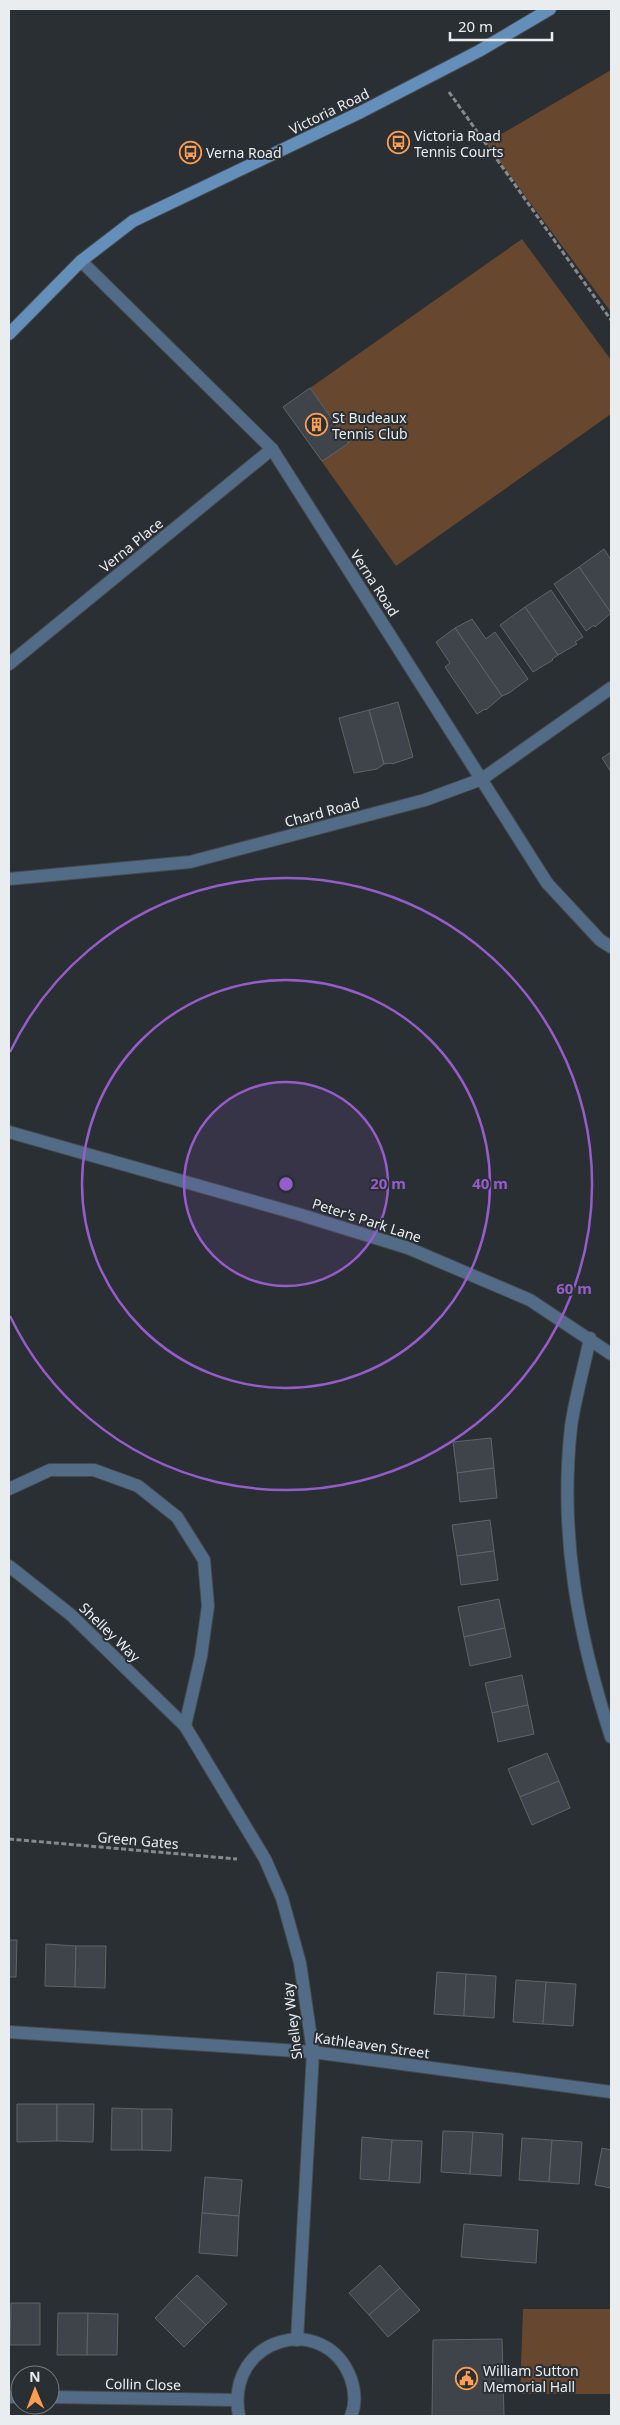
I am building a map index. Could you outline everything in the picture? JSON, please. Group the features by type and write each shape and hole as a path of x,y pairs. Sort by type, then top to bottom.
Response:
{"street":[{"name":"Victoria Road","path":"9,334 81,261 133,221 436,74 550,9"},
{"name":"Verna Road","path":"81,261 272,449 547,883 600,940 611,947"},
{"name":"Verna Place","path":"9,664 272,449"},
{"name":"Chard Road","path":"9,879 190,862 425,800 482,779 611,688"},
{"name":"Peter's Park Lane","path":"9,1132 298,1214 408,1248 530,1300 590,1338 611,1354"},
{"path":"590,1338 571,1426 566,1499 573,1587 598,1697 611,1737"},
{"path":"9,1489 50,1470 94,1470 138,1486 177,1517 204,1560 208,1606 201,1656 185,1726"},
{"name":"Shelley Way","path":"9,1566 71,1615 185,1726 265,1859 282,1898 300,1963 313,2052 297,2340"},
{"name":"Kathleaven Street","path":"9,2032 313,2052 611,2092"},
{"path":"239,2416 236,2400 239,2382 247,2364 261,2350 278,2342 297,2340 318,2344 335,2354 347,2370 354,2389 354,2410 351,2416"},
{"name":"Collin Close","path":"60,2398 236,2400"}],"path":[{"path":"436,74 611,320"},
{"name":"Green Gates","path":"9,1839 216,1858 265,1859"}],"shaded area":[{"path":"611,70 611,312 486,143"},
{"path":"522,239 611,360 611,414 396,566 283,407"},
{"path":"523,2309 611,2309 611,2394 520,2394"}],"building":[{"name":"St Budeaux Tennis Club","path":"310,388 349,443 322,461 283,407"},
{"path":"604,549 611,560 611,613 579,567"},
{"path":"579,567 611,613 595,627 594,625 586,631 554,584"},
{"path":"551,590 583,637 575,642 577,644 558,655 525,607"},
{"path":"525,607 558,655 533,672 500,625"},
{"path":"472,619 486,639 495,632 528,679 509,693 502,696 455,628"},
{"path":"455,628 502,696 486,710 477,714 445,667 450,663 436,642"},
{"path":"398,702 413,757 392,764 384,764 369,710"},
{"path":"369,710 384,764 377,769 354,773 339,718"},
{"path":"611,752 611,772 602,758"},
{"path":"491,1438 494,1468 457,1473 453,1442"},
{"path":"494,1468 497,1498 460,1502 457,1473"},
{"path":"490,1520 494,1551 457,1556 452,1525"},
{"path":"494,1551 498,1580 461,1585 457,1556"},
{"path":"499,1599 505,1628 464,1637 458,1607"},
{"path":"505,1628 511,1657 470,1666 464,1637"},
{"path":"522,1675 528,1705 492,1713 485,1683"},
{"path":"528,1705 534,1734 498,1742 492,1713"},
{"path":"547,1753 559,1781 520,1797 508,1769"},
{"path":"559,1781 570,1808 532,1825 520,1797"},
{"path":"9,1940 17,1940 16,1977 9,1977"},
{"path":"46,1944 76,1946 75,1987 45,1986"},
{"path":"76,1946 106,1946 105,1988 75,1987"},
{"path":"437,1972 466,1974 464,2016 434,2014"},
{"path":"466,1974 496,1976 494,2018 464,2016"},
{"path":"516,1980 546,1982 543,2024 513,2022"},
{"path":"546,1982 576,1984 573,2026 543,2024"},
{"path":"17,2104 57,2104 57,2141 17,2142"},
{"path":"57,2104 94,2104 93,2142 57,2141"},
{"path":"112,2108 142,2109 142,2150 111,2150"},
{"path":"142,2109 172,2109 171,2151 142,2150"},
{"path":"443,2131 473,2132 470,2174 441,2172"},
{"path":"473,2132 503,2134 501,2176 470,2174"},
{"path":"362,2137 392,2140 389,2181 360,2179"},
{"path":"522,2138 552,2140 549,2182 519,2180"},
{"path":"392,2140 422,2141 420,2183 389,2181"},
{"path":"552,2140 582,2142 579,2184 549,2182"},
{"path":"602,2148 611,2150 611,2188 595,2185"},
{"path":"205,2177 242,2180 239,2216 202,2213"},
{"path":"202,2213 239,2216 237,2256 199,2253"},
{"path":"464,2224 538,2230 536,2263 461,2257"},
{"path":"380,2265 400,2288 369,2315 349,2293"},
{"path":"197,2275 227,2304 206,2325 176,2296"},
{"path":"400,2288 420,2310 388,2337 369,2315"},
{"path":"176,2296 206,2325 184,2347 155,2318"},
{"path":"11,2303 40,2303 40,2345 10,2345"},
{"path":"58,2313 88,2313 87,2355 57,2355"},
{"path":"88,2313 118,2314 117,2355 87,2355"},
{"name":"William Sutton Memorial Hall","path":"502,2339 504,2416 432,2416 433,2340"}],"place":[{"name":"Victoria Road Tennis Courts","path":"398,143"},
{"name":"Verna Road","path":"190,152"},
{"name":"St Budeaux Tennis Club","path":"316,425"},
{"name":"William Sutton Memorial Hall","path":"467,2378"}]}
